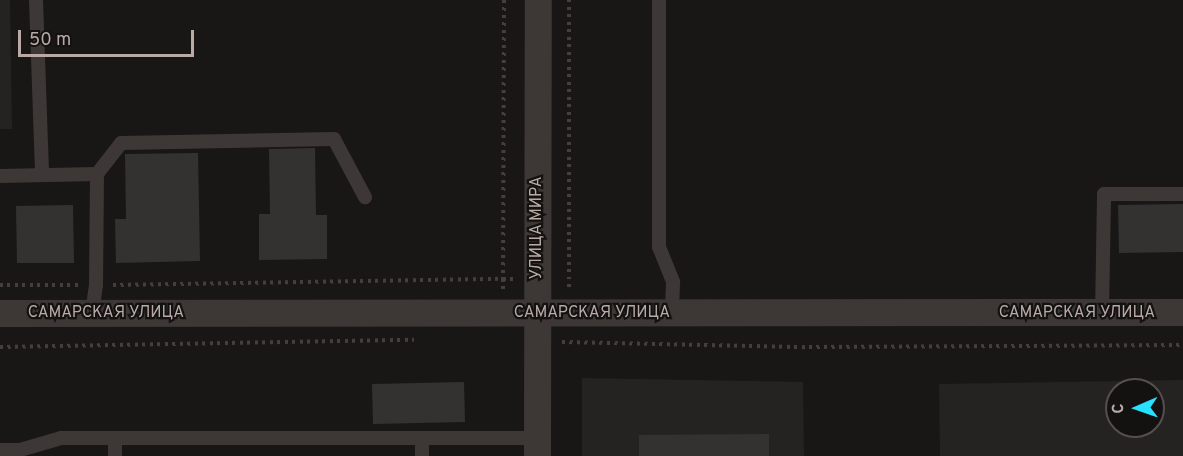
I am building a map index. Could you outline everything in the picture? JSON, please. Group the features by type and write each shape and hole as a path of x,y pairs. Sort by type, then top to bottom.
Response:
{"street":[{"name":"УЛИЦА МИРА","path":"537,447 538,0"},
{"name":"САМАРСКАЯ УЛИЦА","path":"0,313 1183,312"}],"lane":[{"path":"36,0 42,175"},
{"path":"658,0 659,247 673,282 672,314"},
{"path":"92,313 96,285 97,174 121,143 334,139 365,197"},
{"path":"0,176 97,174"},
{"path":"1102,313 1104,194 1183,194"},
{"path":"0,450 20,450 61,438 422,438 537,447"},
{"path":"115,438 115,456"},
{"path":"422,438 422,456"}],"path":[{"path":"503,279 504,0"},
{"path":"569,0 569,296"},
{"path":"0,285 520,279"},
{"path":"553,339 568,344 809,347 1183,345"},
{"path":"0,347 419,340"}],"shaded area":[{"path":"0,0 10,0 12,129 0,129"},
{"path":"582,378 803,382 804,456 582,456"},
{"path":"1165,380 1183,380 1183,456 940,456 939,384 1105,381 1105,438 1165,438"}],"building":[{"path":"315,148 316,215 327,215 327,259 259,260 259,214 270,214 269,149"},
{"path":"198,153 200,261 116,263 115,219 126,219 125,154"},
{"path":"1183,204 1183,252 1119,253 1118,205"},
{"path":"73,205 74,263 17,263 16,206"},
{"path":"464,382 465,422 373,424 372,384"},
{"path":"769,434 769,456 639,456 639,435"}]}
